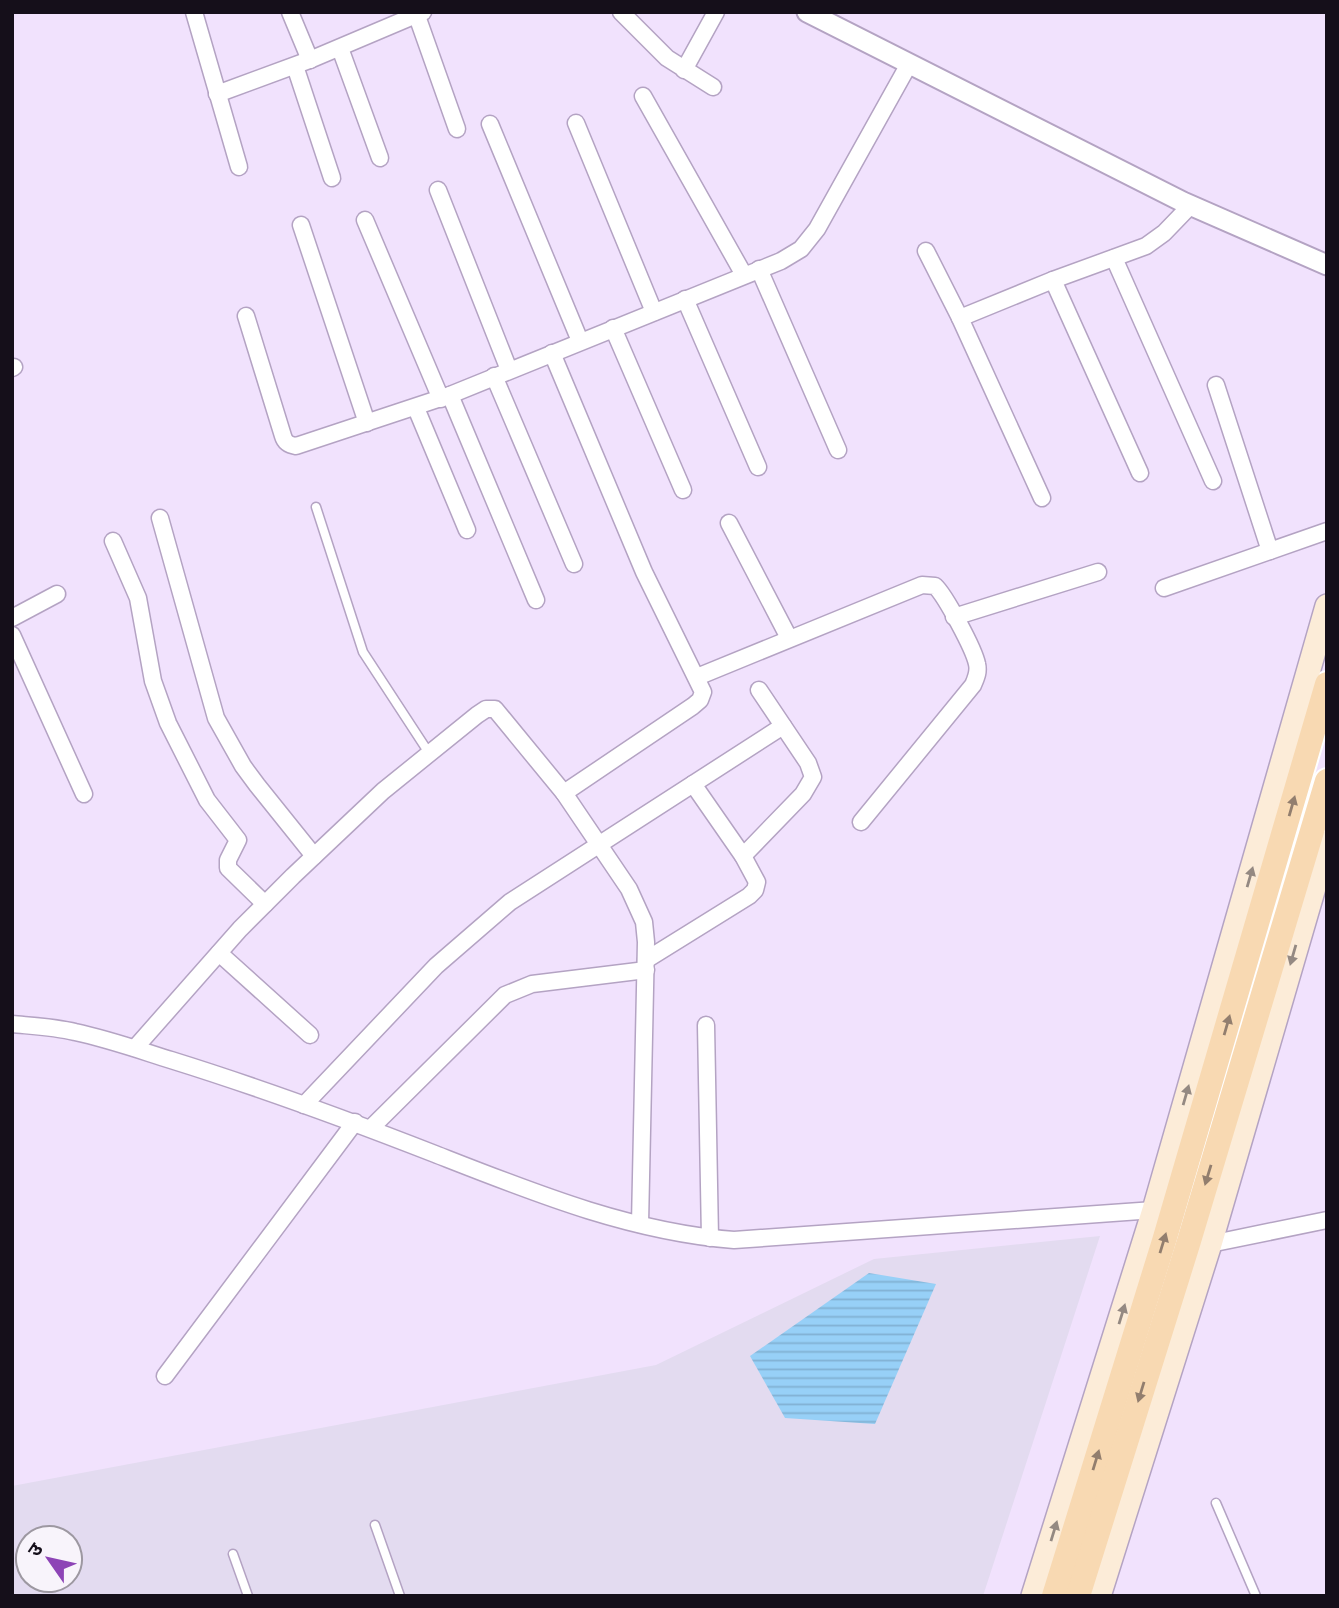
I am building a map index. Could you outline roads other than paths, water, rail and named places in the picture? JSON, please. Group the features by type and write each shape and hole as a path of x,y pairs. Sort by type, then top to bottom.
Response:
{"main road":[{"path":"1033,1596 1154,1210 1327,606"},
{"path":"1054,1596 1164,1241 1324,694"},
{"path":"1078,1596 1189,1241 1327,781"},
{"path":"1099,1596 1210,1244 1327,843"}],"street":[{"path":"194,12 239,167"},
{"path":"290,12 332,178"},
{"path":"621,12 656,49 713,87"},
{"path":"684,70 716,12"},
{"path":"807,12 1191,205 1327,265"},
{"path":"217,94 302,63 420,14 457,129"},
{"path":"340,48 380,158"},
{"path":"246,316 285,442 296,446 445,397 791,256 809,241 909,64"},
{"path":"643,96 751,272 838,450"},
{"path":"576,123 654,312"},
{"path":"490,124 580,341"},
{"path":"438,190 502,373 574,564"},
{"path":"960,318 1156,240 1191,205"},
{"path":"365,220 536,600"},
{"path":"301,225 367,423"},
{"path":"926,251 960,318 1042,498"},
{"path":"1114,258 1213,481"},
{"path":"1053,280 1140,473"},
{"path":"685,299 758,467"},
{"path":"613,328 683,490"},
{"path":"552,353 644,572 703,692 700,700 693,706 564,793"},
{"path":"1216,385 1270,551"},
{"path":"416,408 467,530"},
{"path":"160,518 216,718 250,776 314,856"},
{"path":"729,523 789,638"},
{"path":"1164,588 1327,531"},
{"path":"113,541 138,598 153,681 168,723 207,800 238,840 228,860 228,868 265,904"},
{"path":"954,617 1098,572"},
{"path":"697,677 928,584 940,590 976,660 977,675 973,685 861,822"},
{"path":"12,618 57,594"},
{"path":"12,635 84,794"},
{"path":"743,856 803,794 813,777 808,763 759,690"},
{"path":"135,1048 265,904 368,804 477,715 486,709 495,709 564,793 639,907 644,922 646,965 640,1224"},
{"path":"304,1104 427,976 510,902 783,726"},
{"path":"371,1129 505,995 533,984 646,965 755,890 757,882 743,856 694,784"},
{"path":"219,953 310,1035"},
{"path":"12,1024 72,1031 135,1048 355,1122 545,1196 640,1224 710,1238 756,1238 1154,1210"},
{"path":"706,1026 710,1238"},
{"path":"165,1376 355,1122"},
{"path":"1210,1244 1327,1220"}],"lane":[{"path":"316,507 363,652 429,752"},
{"path":"1216,1503 1256,1596"},
{"path":"375,1525 400,1596"},
{"path":"233,1554 248,1596"}],"water":[{"path":"869,1273 936,1284 875,1424 785,1418 750,1356"}]}
